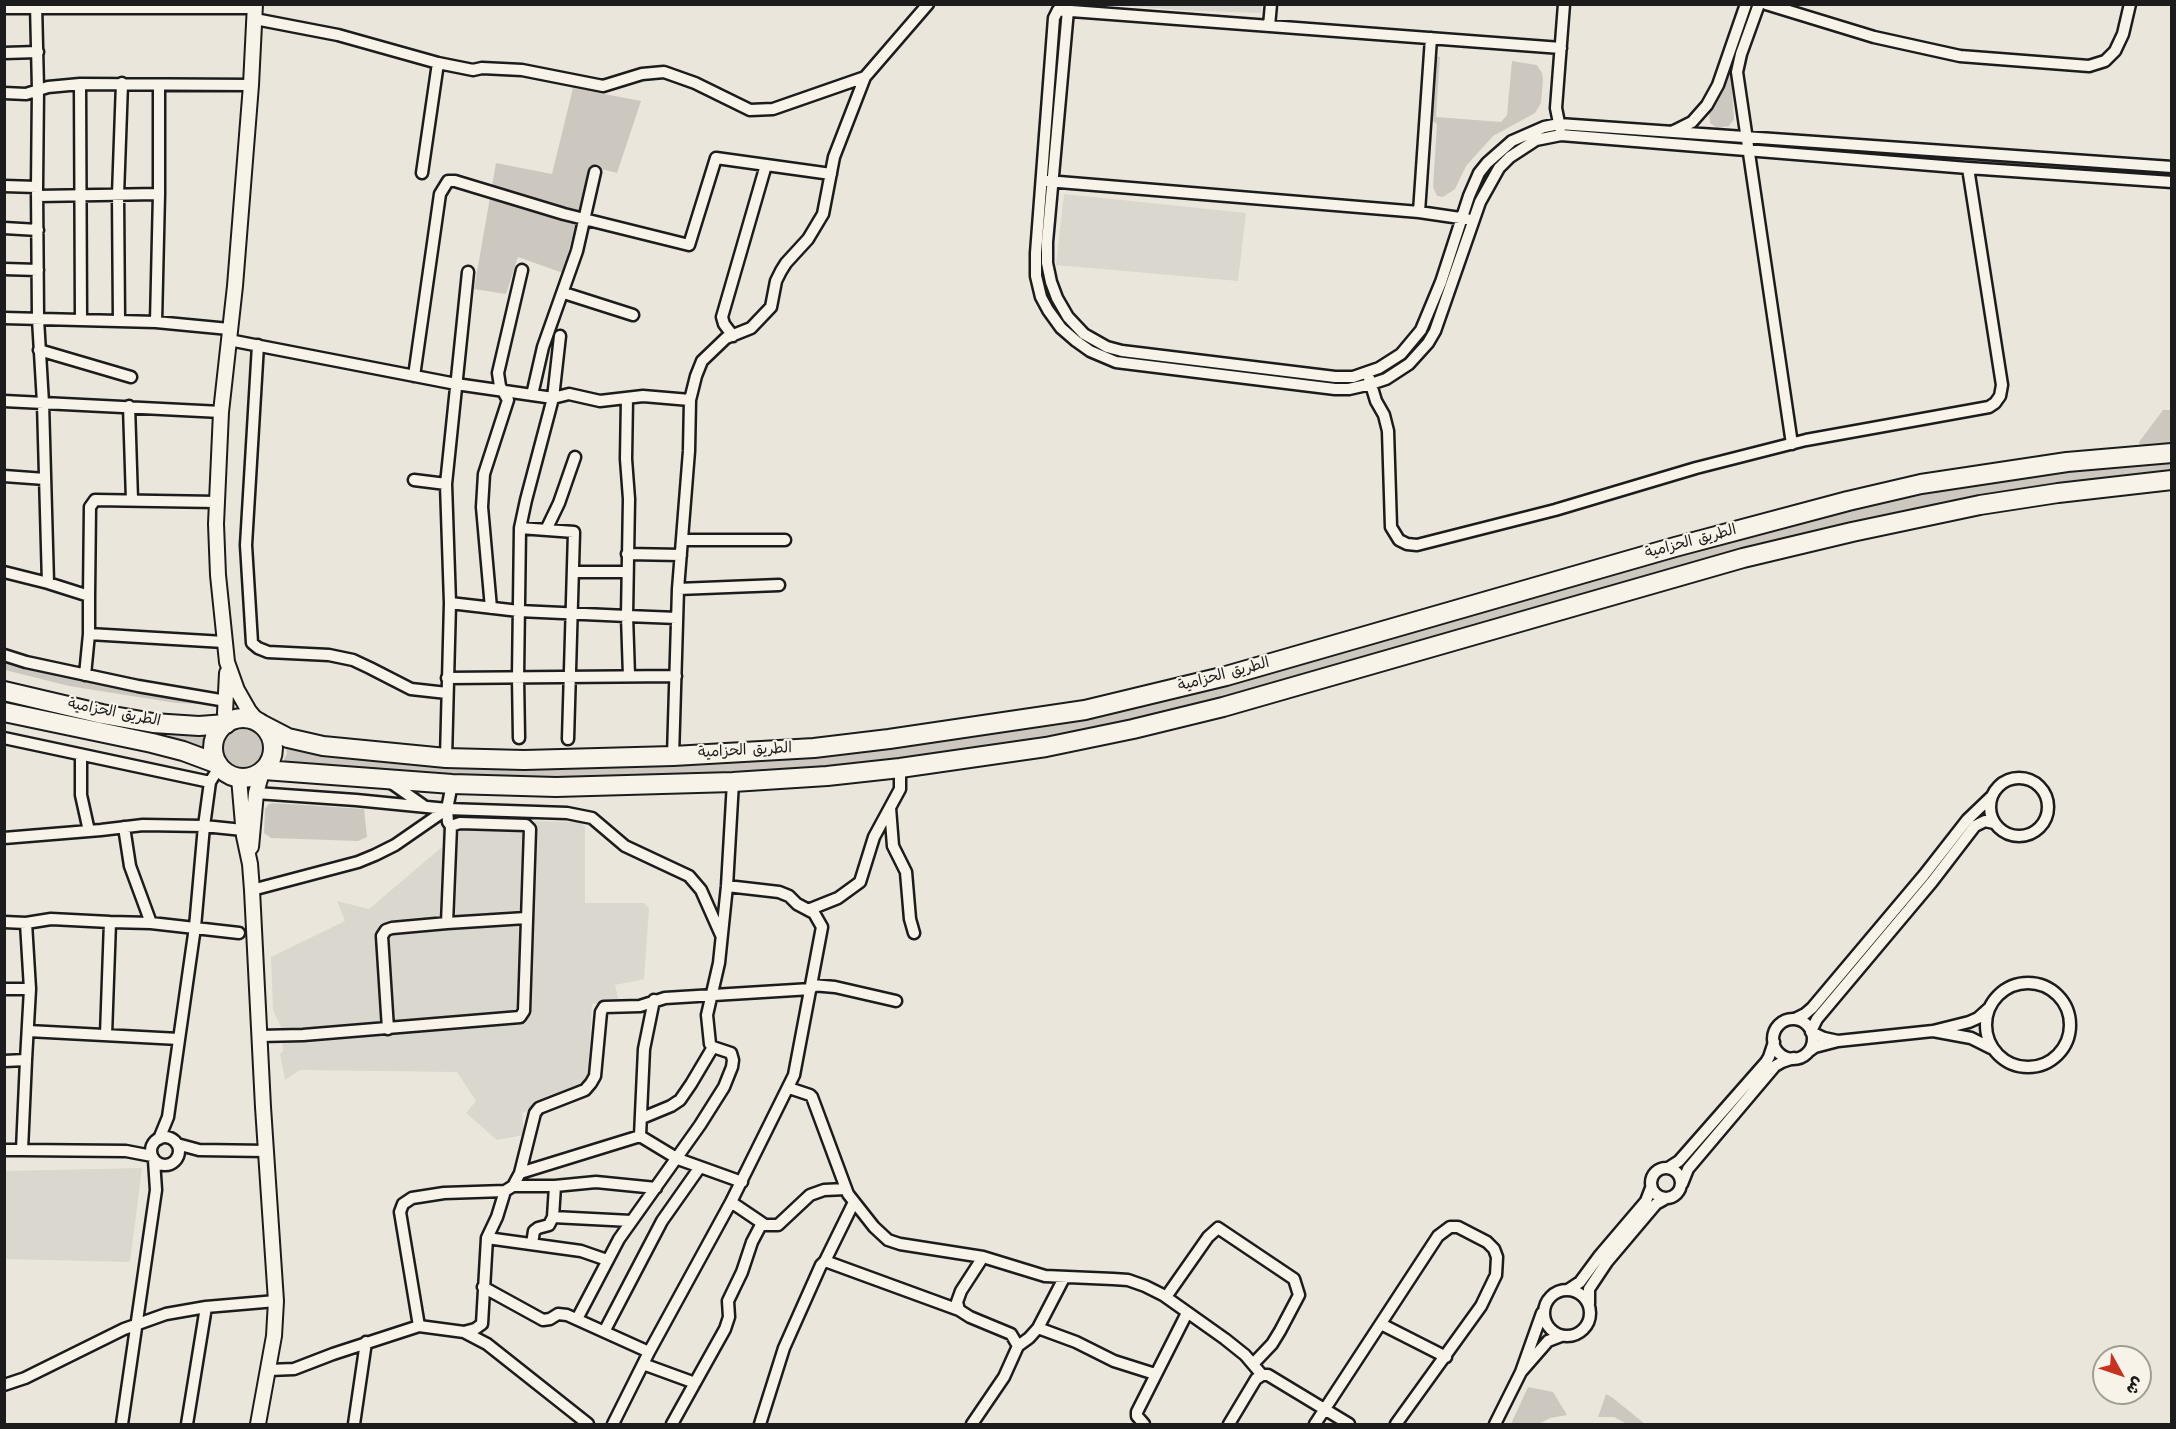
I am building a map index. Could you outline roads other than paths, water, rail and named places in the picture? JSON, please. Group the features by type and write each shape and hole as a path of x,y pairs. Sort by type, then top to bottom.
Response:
{"highway":[{"name":"الطريق الحزامية","path":"4,691 102,714 153,723 199,726 246,718 288,738 314,745 446,758 568,760 825,747 1085,710 1226,676 1686,544 1921,484 1985,473 2111,457 2172,453"},
{"name":"الطريق الحزامية","path":"4,712 183,751 219,765 231,776 239,778 255,776 263,771 452,784 556,788 827,776 1046,747 1145,727 1389,661 1743,558 1862,529 1980,505 2058,493 2172,480"},
{"path":"219,765 213,747 215,738 227,723"},
{"path":"259,723 272,737 273,746 270,763 263,771"}],"street":[{"path":"673,756 678,589 690,400 696,376 702,361 718,345 751,328 771,307 776,281 786,262 808,239 823,214 834,158 865,77 928,4"},
{"path":"1269,26 1271,4"},
{"path":"1560,129 1556,108 1564,4"},
{"path":"1714,146 1704,135 1703,118 1718,85 1746,4"},
{"path":"1759,4 1737,72 1792,444"},
{"path":"1766,4 1874,37 1960,56 2090,66 2105,61 2115,51 2123,34 2130,4"},
{"path":"36,6 39,89 38,319 43,403 48,583"},
{"path":"4,8 80,6 255,11 438,63 473,70 482,68 522,70 603,86 642,75 664,72 705,87 742,107 760,110 774,109 865,77"},
{"path":"1369,379 1349,389 1116,362 1090,351 1061,328 1041,297 1036,276 1054,18 1058,10 1561,48"},
{"path":"1068,10 1047,263 1057,298 1068,316 1084,334 1107,347 1134,352 1335,377 1386,379 1409,364 1428,343 1435,331 1468,219 1499,168 1510,157 1536,140 1560,129 1671,132 1704,135 1748,144 1968,168 2172,182"},
{"path":"227,723 225,713 227,662 218,575 217,502 222,412 251,85 255,11"},
{"path":"1419,212 1431,38"},
{"path":"4,53 38,52"},
{"path":"422,173 438,63"},
{"path":"119,321 118,195 122,83"},
{"path":"4,93 26,94 39,89 80,84 251,85"},
{"path":"80,84 81,319"},
{"path":"156,322 159,85"},
{"path":"1671,132 1692,122 1707,105"},
{"path":"1560,129 1714,146 1748,144 2172,167"},
{"path":"414,376 440,194 448,181 689,245 716,158 831,174"},
{"path":"733,336 722,317 766,165"},
{"path":"1369,379 1388,431 1391,527 1394,534 1407,544 1417,545 1555,510 1696,468 1792,444 1989,407 2000,396 2002,385 1968,168"},
{"path":"532,394 543,347 578,251 595,172"},
{"path":"1042,181 1419,212 1468,219"},
{"path":"4,186 81,195 159,194"},
{"path":"4,228 38,230"},
{"path":"4,269 38,270"},
{"path":"491,608 482,507 483,491 486,467 508,400 500,386 498,373 522,270"},
{"path":"446,758 450,603 446,484 468,272"},
{"path":"564,293 633,315"},
{"path":"4,318 156,322 229,334 258,345 414,376 553,398 569,394 600,401 643,396 690,400"},
{"path":"519,738 520,528 553,398 560,336"},
{"path":"258,345 246,545 252,643 268,652 328,655 352,660 411,689 447,693"},
{"path":"39,350 131,377"},
{"path":"627,398 626,459 629,499 626,572 629,676"},
{"path":"4,401 222,412"},
{"path":"129,406 132,500"},
{"path":"546,530 559,503 575,457"},
{"path":"4,476 45,479"},
{"path":"414,480 446,484"},
{"path":"85,675 89,633 91,504 98,499 217,502"},
{"path":"520,528 574,532 568,739"},
{"path":"682,540 785,540"},
{"path":"627,554 681,555"},
{"path":"4,572 89,596"},
{"path":"573,572 626,572"},
{"path":"678,589 779,585"},
{"path":"450,603 519,611 677,618"},
{"path":"89,633 224,642"},
{"path":"4,655 85,675 226,700"},
{"path":"227,662 237,690 259,723"},
{"path":"447,678 675,676"},
{"path":"4,738 210,782"},
{"path":"81,755 81,795 89,831"},
{"path":"122,1425 156,1190 154,1150 168,1117 195,927 210,782 219,765"},
{"path":"808,910 838,898 860,882 874,837 900,789 900,768"},
{"path":"250,864 256,793 263,771"},
{"path":"1665,1199 1658,1197 1652,1188 1651,1183 1655,1173 1679,1161 1766,1062 1778,1026 1787,1020 1805,1014 1812,1008 1924,876 1967,820 1991,797 1999,785 2008,779 2019,777 2035,782 2043,790 2048,800 2046,819 2040,827 2032,833 2021,836 2010,835 1985,821 1971,831 1932,882 1817,1019 1811,1032"},
{"path":"239,778 243,830 250,864 252,890 262,1107 267,1151 276,1301 269,1370 258,1425"},
{"path":"385,779 424,806"},
{"path":"577,1319 607,1260 631,1221 678,1159 724,1087 732,1067 731,1053 712,1047 708,1040 707,1015 722,936 732,782"},
{"path":"447,923 451,826 448,822 447,810 452,784"},
{"path":"256,793 424,806 447,810 567,813 592,818 625,846 689,876 701,890 722,936"},
{"path":"1991,797 1989,808 1994,824"},
{"path":"890,808 892,846 906,872 910,919 914,933"},
{"path":"252,890 358,862 402,841 447,810"},
{"path":"260,1036 388,1029 520,1017 524,1011 529,826 460,823 451,826"},
{"path":"4,838 164,824 243,830"},
{"path":"124,827 130,866 151,923"},
{"path":"613,1425 649,1352 742,1182 794,1076 822,927 819,920 789,896 779,892 727,886"},
{"path":"388,1029 382,936 386,930 526,918"},
{"path":"4,922 26,923 51,919 110,921 195,927 239,933"},
{"path":"106,1035 110,921"},
{"path":"22,1150 30,989 26,923"},
{"path":"1933,1031 1971,1038 1992,1048 2010,1064 2025,1067 2042,1065 2056,1056 2069,1035 2067,1009 2058,995 2036,983 2019,984 2004,990 1992,1001 1985,1024 1992,1048"},
{"path":"464,1332 482,1324 487,1238 509,1188 520,1173 535,1113 539,1108 585,1090 594,1080 603,1008 606,1006 640,1006 654,1000 812,987 835,987 896,1001"},
{"path":"4,989 30,989"},
{"path":"640,1136 644,1049 654,1000"},
{"path":"1521,1372 1548,1341 1562,1336 1575,1335 1584,1329 1590,1315 1589,1288 1607,1262 1656,1204 1678,1193 1688,1169 1775,1066 1815,1047 1838,1041 1933,1031 1969,1022 1978,1018 1989,1008"},
{"path":"1795,1019 1803,1022 1811,1032 1813,1040 1807,1052"},
{"path":"28,1031 179,1039"},
{"path":"1811,1032 1838,1041"},
{"path":"1774,1042 1775,1048 1783,1056 1794,1058"},
{"path":"642,1118 680,1100 712,1047"},
{"path":"4,1060 26,1060"},
{"path":"789,1088 812,1097 846,1189 874,1227 894,1242 983,1257 1045,1276 1128,1280 1145,1286 1166,1297 1225,1339 1245,1355 1262,1375"},
{"path":"156,1190 178,1153 168,1117"},
{"path":"520,1173 640,1136 678,1159 742,1182"},
{"path":"4,1150 154,1150 174,1142 199,1150 267,1151"},
{"path":"154,1150 162,1165 199,1150"},
{"path":"605,1330 662,1221 700,1167"},
{"path":"1668,1168 1678,1174 1682,1184"},
{"path":"419,1326 400,1212 403,1204 412,1198 444,1193 596,1182 656,1188"},
{"path":"532,1244 534,1231 549,1225 555,1186"},
{"path":"1495,1425 1521,1372 1544,1307 1553,1294 1568,1290 1580,1282 1600,1254 1646,1201 1652,1188"},
{"path":"731,1202 762,1223 774,1226 782,1223 801,1202 818,1192 846,1189"},
{"path":"760,1425 784,1348 821,1264 825,1261 855,1202"},
{"path":"552,1216 631,1221"},
{"path":"672,1425 725,1329 729,1317 728,1301 762,1223"},
{"path":"1315,1425 1438,1236 1450,1227 1458,1227 1487,1242 1494,1249 1497,1257 1496,1275 1481,1306 1396,1425"},
{"path":"1166,1297 1208,1237 1218,1228 1294,1279 1299,1295 1272,1344 1252,1364"},
{"path":"487,1238 581,1251 607,1260"},
{"path":"959,1310 957,1302 961,1291 983,1257"},
{"path":"825,1261 959,1310 1011,1334 1018,1346"},
{"path":"972,1425 1004,1377 1018,1346 1038,1328 1064,1278"},
{"path":"483,1287 543,1320 558,1314 577,1319 649,1352"},
{"path":"1568,1290 1579,1293 1589,1305"},
{"path":"4,1384 25,1378 136,1324 166,1314 206,1307 276,1301"},
{"path":"187,1425 206,1307"},
{"path":"1544,1307 1544,1317 1548,1327 1555,1334 1562,1336"},
{"path":"1144,1425 1139,1420 1137,1412 1186,1313"},
{"path":"1381,1324 1446,1357"},
{"path":"269,1370 294,1369 366,1342 419,1326 464,1332 487,1344 588,1425"},
{"path":"1038,1328 1076,1342 1114,1361 1155,1374"},
{"path":"354,1425 366,1342"},
{"path":"643,1364 695,1383"},
{"path":"1229,1425 1256,1379 1262,1375 1268,1375 1349,1425"}]}
